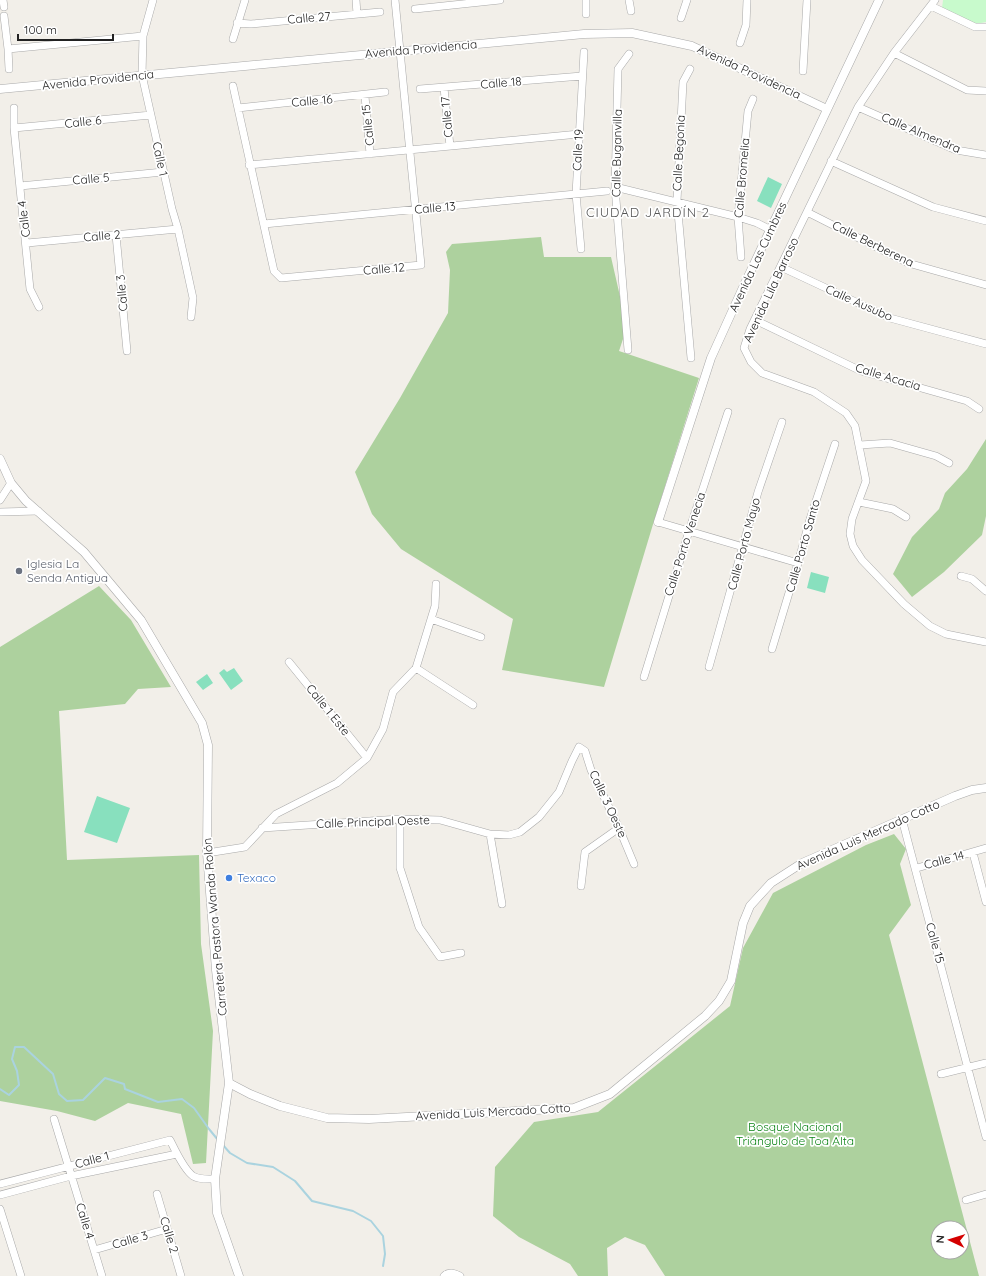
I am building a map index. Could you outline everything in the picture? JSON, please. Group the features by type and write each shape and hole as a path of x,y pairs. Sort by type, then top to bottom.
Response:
{"street":[{"name":"Calle 1","path":"153,0 143,36 142,75 193,298 191,317"},
{"path":"233,39 245,0"},
{"path":"356,0 357,14"},
{"name":"Calle 12","path":"232,86 274,271 281,278 421,265 395,0"},
{"path":"414,9 436,3 500,0"},
{"path":"586,0 586,14"},
{"path":"629,0 631,11"},
{"path":"681,18 687,0"},
{"path":"740,43 746,25 747,0"},
{"path":"803,71 807,0"},
{"name":"Avenida Las Cumbres","path":"658,522 711,358 744,283 771,230 827,109 880,0"},
{"path":"933,3 975,27 986,27"},
{"name":"Avenida Lila Barroso","path":"933,3 894,53 858,106 808,212 750,329 744,348 751,362 762,373 814,392 846,413 856,426 866,481 852,519 850,534 853,546 862,560 904,604 930,626 946,634 986,642"},
{"name":"Calle 27","path":"237,23 251,24 380,12"},
{"path":"4,16 8,49 8,69"},
{"name":"Avenida Providencia","path":"0,89 584,34 632,33 692,46 827,109"},
{"path":"8,49 143,36"},
{"name":"Calle 19","path":"581,249 576,194 584,52"},
{"path":"894,53 967,90 986,91"},
{"name":"Calle Buganvilla","path":"628,350 615,187 618,69 629,54"},
{"name":"Calle Begonia","path":"690,69 683,82 677,201 691,358"},
{"name":"Calle 18","path":"420,90 582,76"},
{"name":"Calle 17","path":"444,88 450,146"},
{"name":"Calle 16","path":"238,108 365,96 385,92"},
{"name":"Calle 15","path":"365,96 370,154"},
{"name":"Calle Bromelia","path":"741,257 738,217 748,111 753,99"},
{"name":"Calle Almendra","path":"858,106 956,150 986,155"},
{"name":"Calle 4","path":"14,108 14,128 30,289 39,307"},
{"name":"Calle 6","path":"14,128 151,115"},
{"path":"249,164 579,134"},
{"path":"831,161 933,207 986,221"},
{"name":"Calle 5","path":"20,186 163,172"},
{"path":"615,187 738,217 771,230"},
{"name":"Calle 13","path":"264,224 606,191"},
{"name":"Calle Berberena","path":"808,212 908,263 986,285"},
{"name":"Calle 2","path":"26,243 178,229"},
{"name":"Calle 3","path":"116,235 127,351"},
{"name":"Calle Ausubo","path":"781,267 890,318 986,344"},
{"name":"Calle Acacia","path":"755,320 861,371 966,401 979,409"},
{"name":"Calle Porto Venecia","path":"644,677 689,531 728,412"},
{"name":"Calle Porto Mayo","path":"709,667 758,492 782,422"},
{"path":"860,445 890,443 936,456 949,463"},
{"name":"Calle Porto Santo","path":"772,649 810,519 835,444"},
{"name":"Carretera Pastora Wanda Rolón","path":"0,459 11,483 26,501 84,552 141,620 202,723 208,745 207,853 216,970 229,1083 215,1179 217,1213 239,1276"},
{"path":"0,500 11,483"},
{"path":"859,502 893,509 906,517"},
{"path":"0,512 38,511"},
{"path":"658,522 798,563"},
{"path":"961,576 972,580 986,591"},
{"path":"207,853 245,847 276,814 337,783 367,758 383,729 393,692 416,668 435,606 436,584"},
{"path":"431,619 481,637"},
{"name":"Calle 1 Este","path":"289,662 367,758"},
{"path":"416,668 473,705"},
{"name":"Calle 3 Oeste","path":"579,747 585,751 634,864"},
{"name":"Calle Principal Oeste","path":"262,828 400,819 440,820 490,834 509,834 520,832 539,817 559,792 579,747"},
{"name":"Avenida Luis Mercado Cotto","path":"229,1083 250,1094 280,1106 327,1118 368,1119 574,1108 610,1094 705,1016 719,1001 731,981 743,923 747,911 771,883 802,863 955,796 972,790 986,788"},
{"path":"400,819 400,868 419,927 440,957 461,953"},
{"name":"Calle 15","path":"902,819 986,1137"},
{"path":"581,886 585,852 619,828"},
{"path":"490,834 502,904"},
{"name":"Calle 14","path":"916,869 986,848"},
{"name":"Calle 14","path":"973,853 986,902"},
{"path":"941,1074 986,1063"},
{"name":"Calle 4","path":"54,1119 102,1276"},
{"name":"Calle 1","path":"0,1184 170,1140 177,1154 192,1176 200,1179 215,1179"},
{"name":"Calle 1","path":"0,1195 72,1176 177,1154"},
{"name":"Calle 2","path":"157,1194 181,1276"},
{"path":"966,1200 986,1194"},
{"path":"0,1209 22,1276"},
{"name":"Calle 3","path":"94,1250 167,1229"},
{"path":"444,1276 446,1274 453,1273 460,1276"}],"green space":[{"path":"943,0 986,0 986,22 976,24 942,8"},
{"path":"768,177 782,184 771,208 757,201"},
{"path":"541,237 544,257 611,257 627,327 619,351 699,378 604,687 502,670 513,619 401,549 372,514 355,472 400,398 448,313 450,270 446,252 452,244"},
{"path":"986,439 986,516 982,535 944,572 912,597 893,574 912,537 939,509 945,493 967,469"},
{"path":"811,572 829,577 825,593 807,588"},
{"path":"99,586 131,620 171,687 138,689 125,704 59,711 67,860 199,855 201,944 213,1031 206,1163 193,1164 181,1114 128,1103 95,1121 57,1111 0,1101 0,647"},
{"path":"234,668 243,681 231,690 219,673 224,669 227,672"},
{"path":"207,674 213,683 203,690 196,682"},
{"path":"97,796 130,808 117,843 84,832"},
{"name":"Bosque Nacional Triángulo de Toa Alta","path":"894,834 906,849 900,864 911,905 889,935 964,1220 930,1220 930,1260 970,1260 970,1242 979,1276 665,1276 645,1245 625,1237 607,1248 608,1276 578,1276 570,1264 519,1237 493,1216 495,1167 534,1122 598,1112 730,1006 743,948 773,893 866,845"}],"waterway":[{"path":"0,1089 9,1095 19,1085 17,1071 12,1059 15,1047 24,1047 53,1074 59,1094 67,1101 83,1100 105,1078 124,1084 125,1089 158,1102 182,1099 194,1108 218,1140"},
{"path":"222,1144 230,1153 247,1163 273,1167 295,1181 312,1201 353,1211 371,1221 383,1236 385,1254 383,1266"}],"place":[{"name":"Iglesia La Senda Antigua","path":"19,571"},
{"name":"Texaco","path":"229,878"}],"district":[{"name":"CIUDAD JARDÍN 2","path":"648,212"}]}
